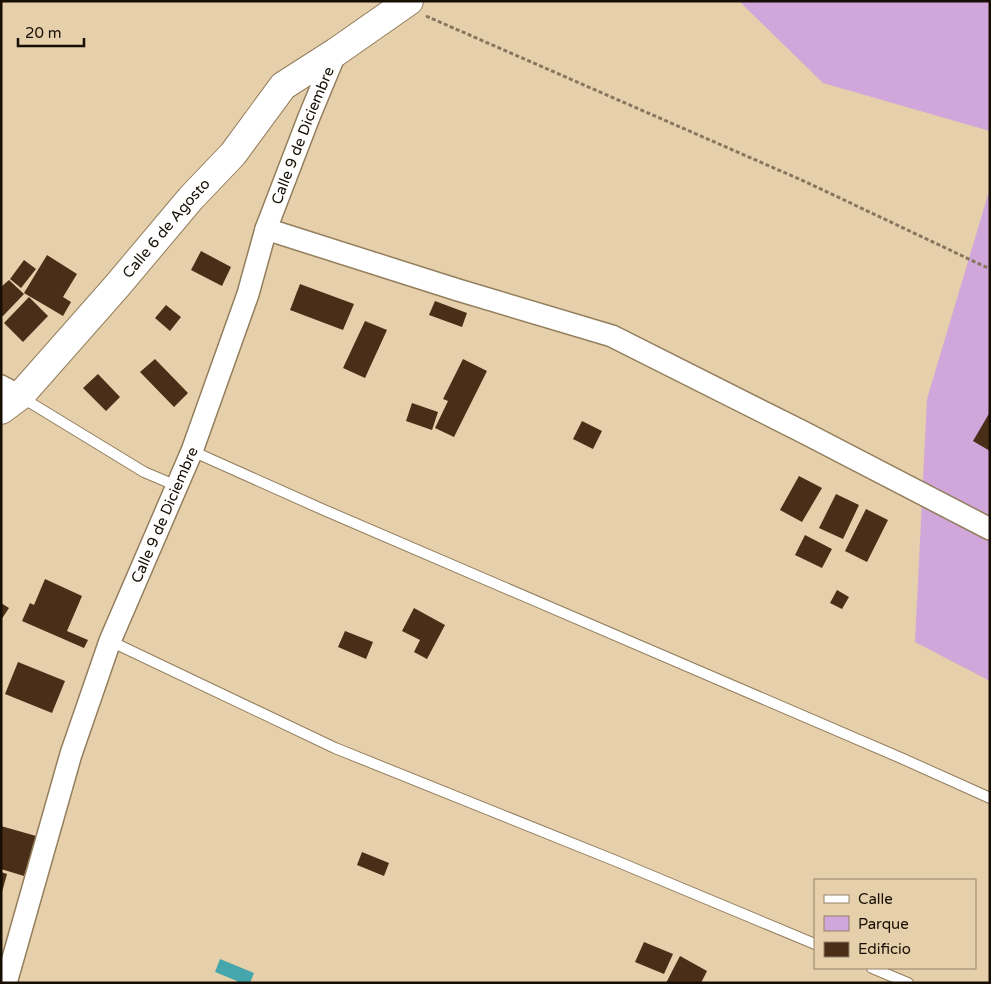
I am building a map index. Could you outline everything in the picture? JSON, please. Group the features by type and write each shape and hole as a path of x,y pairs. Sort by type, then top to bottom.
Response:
{"street":[{"name":"Calle 6 de Agosto","path":"8,397 117,286 191,198 232,154 284,86 406,4"},
{"name":"Calle 9 de Diciembre","path":"6,983 71,754 110,641 192,451 248,294 266,229 336,52"},
{"path":"266,229 458,290 612,336 990,529"}],"lane":[{"path":"8,397 144,472 177,486"},
{"path":"192,451 351,522 990,798"},
{"path":"110,641 335,748 616,861 814,944"},
{"path":"874,969 908,983"}],"path":[{"path":"406,4 806,182 990,268"}],"green space":[{"path":"739,1 990,1 990,131 823,83"},
{"path":"990,188 990,681 915,642 927,399"}],"water":[{"path":"220,959 254,973 250,983 236,983 237,981 215,972"}],"building":[{"path":"201,251 231,267 222,286 191,270"},
{"path":"47,255 77,274 63,297 71,302 63,316 24,293"},
{"path":"24,260 36,269 21,288 10,279"},
{"path":"9,280 24,294 3,316 1,315 1,287"},
{"path":"300,284 354,304 343,330 290,310"},
{"path":"29,297 48,316 23,342 4,323"},
{"path":"435,301 467,313 462,327 429,315"},
{"path":"166,305 181,317 170,331 155,318"},
{"path":"365,321 387,330 365,378 343,368"},
{"path":"155,359 188,393 174,407 140,372"},
{"path":"463,359 487,371 454,437 435,428 448,401 443,399"},
{"path":"98,374 120,397 106,411 83,388"},
{"path":"412,403 438,412 432,430 406,421"},
{"path":"990,412 990,451 973,441"},
{"path":"582,421 602,431 593,449 573,439"},
{"path":"799,476 822,488 802,522 780,510"},
{"path":"836,494 859,505 843,539 819,528"},
{"path":"866,509 888,520 867,562 845,551"},
{"path":"805,535 832,549 822,568 795,555"},
{"path":"45,579 82,596 67,631 88,640 84,648 22,621 30,603 34,605"},
{"path":"837,590 849,597 842,609 830,603"},
{"path":"1,603 9,608 1,620"},
{"path":"414,608 445,625 427,659 414,652 420,640 402,631"},
{"path":"345,631 373,642 366,659 338,647"},
{"path":"18,662 65,681 52,713 5,694"},
{"path":"1,826 36,836 24,876 1,869"},
{"path":"362,852 389,863 384,876 357,865"},
{"path":"1,872 7,874 2,892 1,892"},
{"path":"644,942 673,954 664,974 635,962"},
{"path":"680,956 707,971 701,983 666,983"}]}
